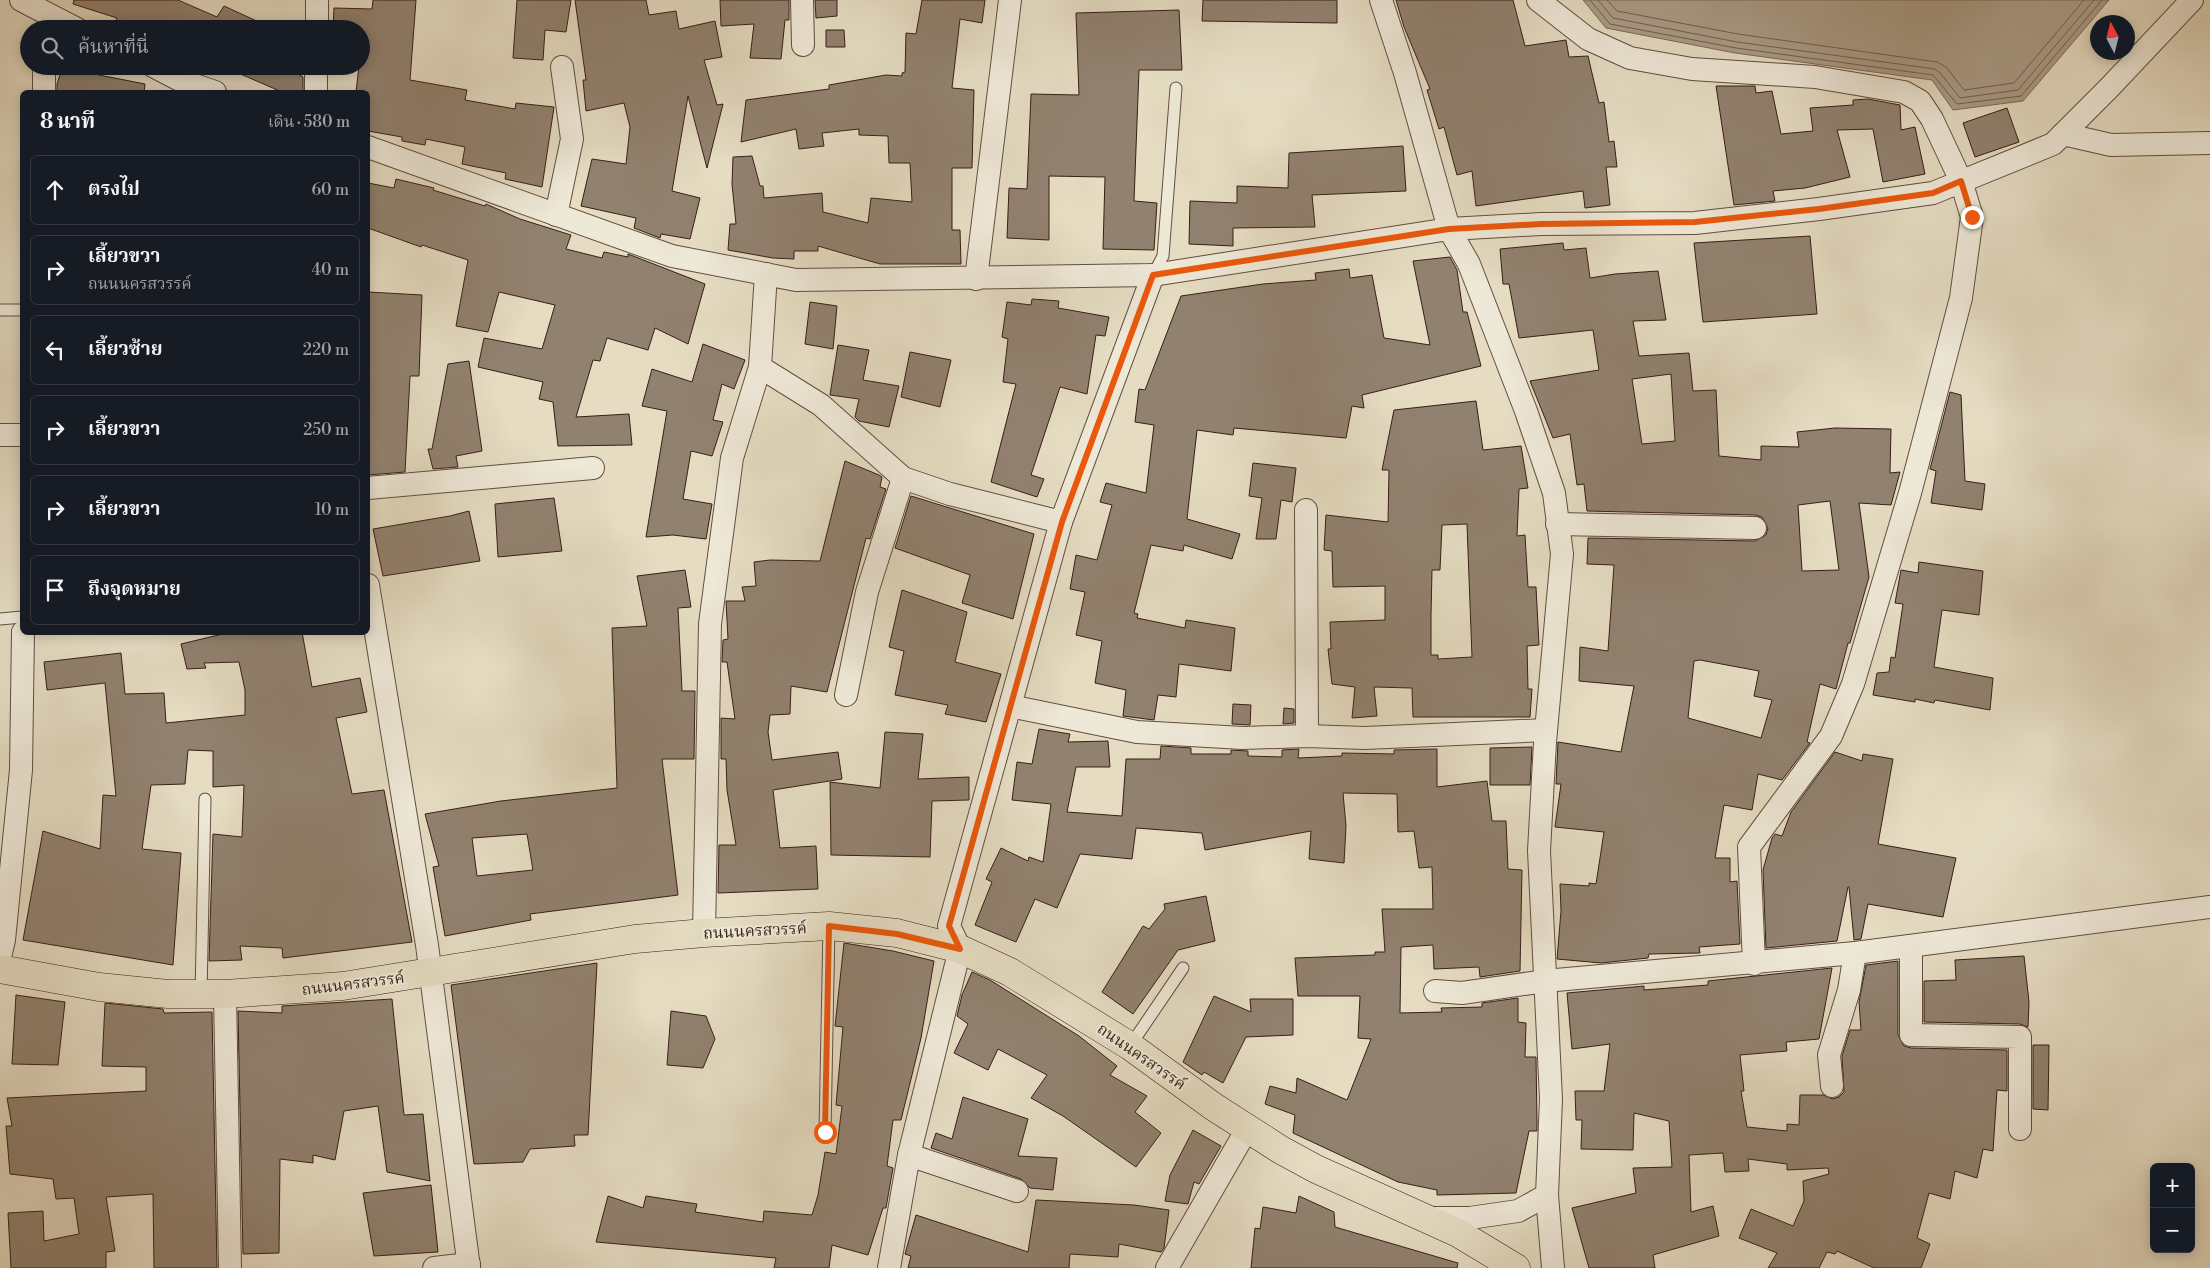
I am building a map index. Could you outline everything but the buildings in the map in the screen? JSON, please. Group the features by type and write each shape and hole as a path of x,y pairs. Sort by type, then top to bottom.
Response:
{"main road":[{"name":"ถนนนครสวรรค์","path":"0,969 99,987 168,994 213,994 342,986 620,942 704,933 829,926 897,934 960,949 1010,972 1046,992 1130,1046 1247,1129 1316,1169 1458,1233 1516,1268"}],"street":[{"path":"21,0 51,15"},
{"path":"317,0 317,20"},
{"path":"802,0 804,45"},
{"path":"976,279 1010,0"},
{"path":"1381,0 1405,73 1449,229 1469,264 1526,411 1554,494 1562,554 1546,730 1539,851 1551,1099 1546,1195 1554,1268"},
{"path":"1538,0 1588,39 1630,58 1692,69 1815,77 1904,92 1920,101 1932,119 1961,181 1972,217 1961,298 1910,493 1853,684 1831,736 1749,847 1754,964"},
{"path":"370,148 672,256 796,280 976,279 1153,275 1449,229 1541,224 1695,222 1819,209 1933,193 2053,144 2192,0"},
{"path":"556,214 572,139 562,68"},
{"path":"44,75 44,90"},
{"path":"170,75 209,90"},
{"path":"316,75 316,90"},
{"path":"2063,134 2111,145 2210,143"},
{"path":"704,933 710,624 732,458 760,367 766,274"},
{"path":"889,1268 909,1155 960,949 949,926 1062,522 1153,275"},
{"path":"760,367 821,405 903,478 950,494 1062,522"},
{"path":"0,435 20,435"},
{"path":"370,488 593,468"},
{"path":"846,695 867,592 903,478"},
{"path":"1306,510 1307,736"},
{"path":"1557,524 1755,528"},
{"path":"370,597 427,945 469,1266 434,1268"},
{"path":"0,957 4,940 21,770 23,635"},
{"path":"1010,706 1138,732 1243,738 1307,736 1365,738 1546,730"},
{"path":"1435,991 1462,993 1546,981 1754,964 1855,953 2210,907"},
{"path":"1910,946 1911,1035 2020,1037 2020,1129"},
{"path":"1832,1086 1830,1055 1849,990 1855,953"},
{"path":"213,994 230,1268"},
{"path":"1167,1268 1247,1129"},
{"path":"909,1155 1017,1191"},
{"path":"1424,1218 1470,1218 1518,1211 1546,1195"}],"lane":[{"path":"1153,275 1163,256 1176,88"},
{"path":"0,310 20,310"},
{"path":"0,619 20,616"},
{"path":"205,799 213,994"},
{"path":"825,1132 829,926"},
{"path":"1130,1046 1183,968"}],"water":[{"path":"1583,0 2109,0 2096,15 2090,15 2090,22 2023,101 1953,110 1932,80 1735,53 1606,28"}],"route":[{"path":"825,1132 829,926 897,934 960,949 949,926 1062,522 1153,275 1449,229 1541,224 1695,222 1819,209 1933,193 1961,181 1972,217"}]}
